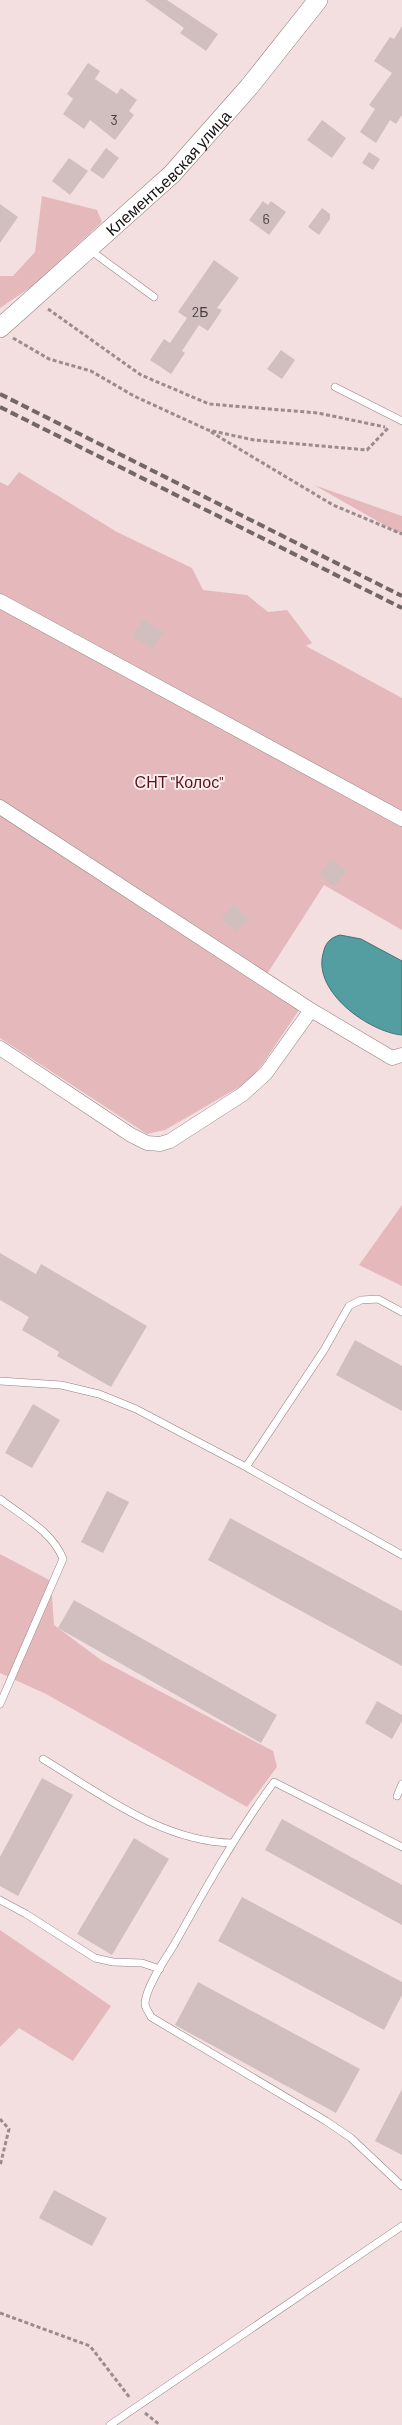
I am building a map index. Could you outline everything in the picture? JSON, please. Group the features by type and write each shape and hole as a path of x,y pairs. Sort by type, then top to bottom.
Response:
{"street":[{"name":"Клементьевская улица","path":"4,332 33,298 172,174 237,101 318,0"},
{"path":"0,601 402,819"},
{"path":"0,807 311,1010 392,1058 402,1055"},
{"path":"0,1048 131,1135 147,1142 160,1144 170,1141 191,1129 255,1084 280,1054 311,1010"}],"lane":[{"path":"88,248 154,297"},
{"path":"336,387 402,421"},
{"path":"246,1467 324,1350 349,1306 361,1300 378,1299 402,1312"},
{"path":"0,1381 61,1384 99,1394 136,1409 246,1467 402,1555"},
{"path":"0,1499 51,1538 63,1559 0,1704"},
{"path":"43,1759 127,1810 164,1828 194,1840 233,1843"},
{"path":"402,1847 274,1782 233,1843 160,1969 145,2002 146,2009 152,2017 326,2121 351,2138 402,2186"},
{"path":"397,1796 402,1784"},
{"path":"0,1900 26,1914 95,1958 113,1962 142,1963 160,1969"},
{"path":"110,2425 402,2226"}],"path":[{"path":"33,298 141,375 210,404 318,413 388,428 395,426"},
{"path":"4,332 49,359 91,371 134,396 208,430 333,505 402,534"},
{"path":"208,430 254,440 367,450 388,428"},
{"path":"0,2118 9,2129 0,2166"},
{"path":"0,2313 90,2346 137,2407 160,2425"}],"green space":[{"path":"42,196 97,210 102,222 34,285 0,308 0,276 13,276 35,252"},
{"name":"СНТ \"Колос\"","path":"19,472 117,532 192,568 203,590 247,595 268,612 287,610 312,643 306,646 402,698 402,930 324,885 260,985 299,1010 262,1065 246,1083 165,1130 147,1134 0,1038 0,482 8,486"},
{"path":"314,485 402,516 402,535"},
{"path":"402,1205 402,1286 359,1265"},
{"path":"0,1554 51,1581 54,1625 101,1660 273,1751 277,1767 247,1807 46,1694 0,1673"},
{"path":"0,1930 111,2006 73,2061 19,2028 0,2047"}],"water":[{"path":"340,935 361,939 402,961 402,1035 374,1026 360,1018 346,1008 326,982 322,968 324,950 330,940"}],"building":[{"path":"145,0 167,0 218,34 206,51 180,33 184,28"},
{"path":"402,26 402,115 396,124 390,120 376,143 360,132 375,109 369,105 392,73 374,61 390,37 394,39"},
{"path":"88,63 100,71 95,79 117,94 121,88 137,100 129,111 134,115 115,140 90,120 84,129 63,114 73,99 67,94"},
{"path":"322,120 346,138 332,158 307,140"},
{"path":"106,148 119,158 103,179 90,170"},
{"path":"369,152 380,159 373,170 362,163"},
{"path":"69,158 88,171 70,195 52,181"},
{"path":"263,201 268,205 271,201 286,212 269,235 249,220"},
{"path":"0,204 18,217 0,243"},
{"path":"322,208 330,214 330,219 319,235 308,227"},
{"path":"214,260 239,278 217,308 222,310 208,331 199,325 182,351 185,353 171,374 150,360 164,339 170,343 187,318 178,312"},
{"path":"281,350 295,360 282,379 267,369"},
{"path":"143,619 164,632 153,649 132,636"},
{"path":"331,859 347,871 335,887 319,875"},
{"path":"234,904 249,919 237,932 221,918"},
{"path":"0,1253 36,1274 41,1264 147,1326 111,1387 57,1356 59,1352 22,1330 29,1317 0,1300"},
{"path":"355,1340 402,1366 402,1411 336,1375"},
{"path":"33,1404 60,1420 32,1468 5,1453"},
{"path":"107,1491 129,1502 103,1553 81,1542"},
{"path":"230,1518 402,1611 402,1666 208,1560"},
{"path":"74,1600 277,1715 261,1743 58,1628"},
{"path":"377,1701 402,1715 402,1721 392,1739 365,1723"},
{"path":"42,1778 73,1795 18,1896 0,1886 0,1857"},
{"path":"282,1819 402,1885 402,1925 265,1850"},
{"path":"134,1838 169,1859 112,1955 77,1934"},
{"path":"242,1897 402,1982 402,1995 384,2030 218,1941"},
{"path":"198,1982 360,2069 336,2113 175,2025"},
{"path":"402,2089 402,2155 375,2141"},
{"path":"54,2190 107,2218 92,2246 39,2218"}],"railway":[{"path":"0,394 402,596"},
{"path":"0,407 402,608"}]}
